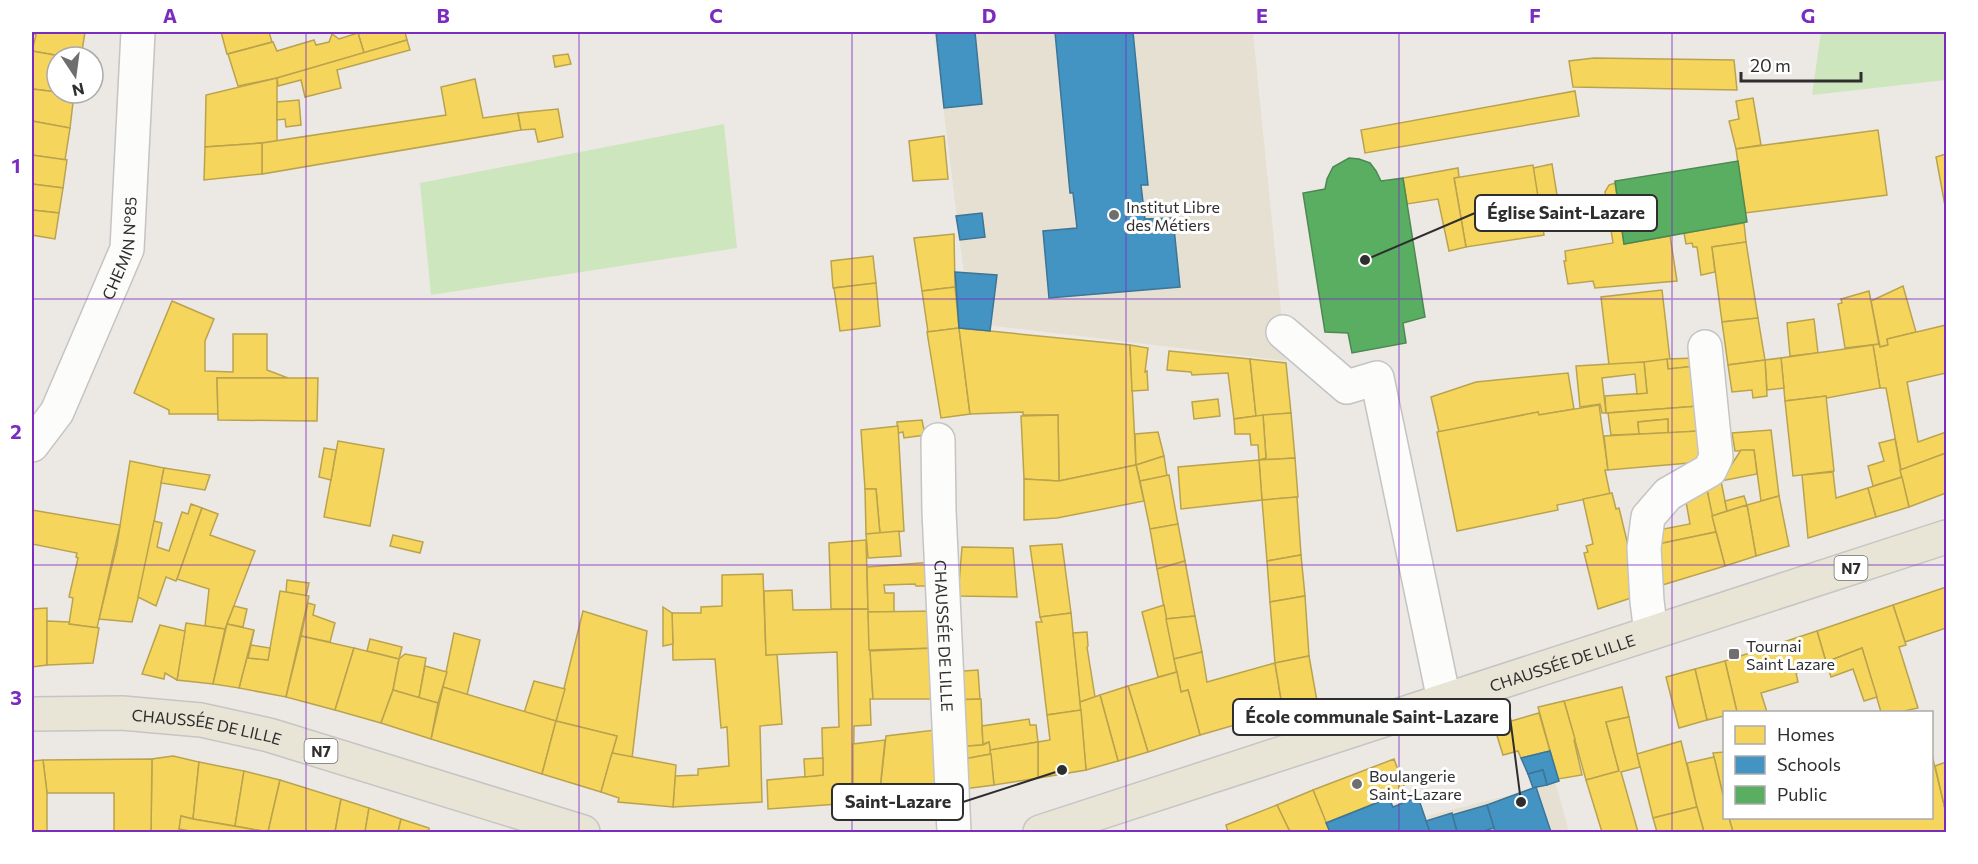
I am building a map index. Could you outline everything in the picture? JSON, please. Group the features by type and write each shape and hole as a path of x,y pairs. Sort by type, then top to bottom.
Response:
{"main road":[{"name":"CHAUSSÉE DE LILLE","path":"1040,832 1947,537"},
{"name":"CHAUSSÉE DE LILLE","path":"32,714 123,713 201,720 269,735 583,832"}],"street":[{"name":"CHEMIN N°85","path":"32,445 57,412 127,249 138,32"},
{"path":"1283,332 1347,387 1377,378 1444,700"},
{"path":"1651,633 1644,548 1648,517 1668,494 1710,470 1716,457 1706,347"},
{"name":"CHAUSSÉE DE LILLE","path":"938,440 939,511 954,832"}],"shaded area":[{"name":"Institut Libre des Métiers","path":"934,32 1253,32 1286,361 970,323"},
{"path":"1555,781 1569,832 1433,832 1427,816 1534,789"}],"green space":[{"path":"1821,32 1946,32 1946,80 1812,95"},
{"path":"724,124 737,248 431,295 420,183"}],"building: Homes":[{"path":"33,32 85,32 83,45 45,45 45,53 32,51 36,35"},
{"path":"221,32 269,32 272,42 227,54"},
{"path":"405,32 407,40 364,53 358,33"},
{"path":"358,33 364,53 277,78 238,86 228,54 273,42 277,51 314,40 316,45 329,42 332,34 339,39"},
{"path":"407,40 410,50 337,70 341,88 305,97 301,80 278,86 277,78"},
{"path":"32,51 45,53 45,91 32,89"},
{"path":"568,54 571,64 555,67 553,56"},
{"path":"1594,58 1734,60 1737,90 1573,87 1569,61"},
{"path":"277,78 277,142 205,147 206,95"},
{"path":"475,79 483,118 518,113 521,130 262,174 262,143 446,115 441,87"},
{"path":"32,89 45,91 45,105 73,105 70,128 32,121"},
{"path":"1575,91 1579,116 1365,153 1361,130"},
{"path":"1753,98 1761,145 1736,149 1729,121 1739,119 1736,101"},
{"path":"299,100 301,125 286,127 285,119 277,120 277,102"},
{"path":"558,109 563,137 538,142 535,129 521,130 518,113"},
{"path":"32,121 70,128 65,160 32,155"},
{"path":"1878,130 1887,195 1745,213 1736,149"},
{"path":"944,136 948,179 913,181 909,141"},
{"path":"262,143 262,174 204,180 205,147"},
{"path":"1946,154 1946,211 1936,157"},
{"path":"32,155 67,160 63,188 32,184"},
{"path":"1552,164 1562,226 1543,230 1533,168"},
{"path":"1533,165 1544,235 1466,247 1454,178"},
{"path":"1458,168 1459,177 1454,178 1466,247 1449,251 1438,199 1407,204 1403,178"},
{"path":"1615,183 1624,244 1670,236 1677,281 1595,288 1593,281 1568,284 1564,261 1566,261 1565,251 1613,243 1605,192 1609,185"},
{"path":"32,184 63,188 59,213 32,210"},
{"path":"32,210 59,213 55,239 32,235"},
{"path":"1744,223 1746,242 1712,247 1715,272 1701,275 1697,247 1693,247 1692,243 1686,244 1684,233"},
{"path":"954,234 955,287 922,291 914,238"},
{"path":"1746,242 1758,318 1722,322 1712,247"},
{"path":"873,256 876,283 833,288 831,261"},
{"path":"876,283 880,326 840,331 834,288"},
{"path":"1903,286 1916,332 1887,339 1888,345 1880,347 1871,301"},
{"path":"955,287 959,328 928,332 922,291"},
{"path":"1662,290 1670,360 1609,365 1601,297"},
{"path":"1869,291 1879,344 1845,348 1838,304 1842,303 1841,299"},
{"path":"172,301 214,319 205,341 205,371 233,372 233,334 267,334 267,370 288,378 217,378 218,414 169,414 169,410 134,393"},
{"path":"1758,318 1765,360 1728,365 1722,322"},
{"path":"1814,319 1818,353 1790,356 1787,323"},
{"path":"1946,325 1946,373 1907,382 1918,442 1946,432 1946,453 1901,470 1886,388 1880,388 1873,345 1879,344 1880,347 1888,345 1887,339"},
{"path":"959,328 970,414 941,418 927,332"},
{"path":"959,328 1130,345 1136,465 1059,481 1058,415 1023,415 1023,412 970,414"},
{"path":"1130,345 1148,348 1145,372 1147,371 1148,390 1132,391"},
{"path":"1873,345 1880,388 1827,398 1826,396 1785,401 1781,358"},
{"path":"1169,351 1250,359 1256,416 1234,419 1228,373 1192,375 1191,372 1167,370"},
{"path":"1695,358 1696,366 1668,369 1667,359"},
{"path":"1781,358 1784,388 1767,390 1765,360"},
{"path":"1250,359 1286,363 1291,413 1256,416"},
{"path":"1667,359 1668,369 1696,366 1699,406 1606,413 1605,396 1647,393 1644,362"},
{"path":"1765,360 1767,396 1753,398 1752,390 1732,392 1728,365"},
{"path":"1644,362 1647,393 1637,394 1635,374 1602,378 1606,413 1602,413 1600,404 1580,407 1576,366"},
{"path":"1568,373 1574,409 1539,415 1538,412 1439,432 1431,397 1476,382"},
{"path":"217,378 318,378 317,421 218,420"},
{"path":"1826,396 1834,471 1793,476 1785,401"},
{"path":"1218,399 1220,416 1194,419 1192,402"},
{"path":"1599,405 1608,470 1605,470 1610,494 1557,505 1558,510 1457,531 1437,432 1538,412 1539,415"},
{"path":"1699,406 1699,431 1668,433 1668,419 1638,422 1639,434 1611,435 1608,413"},
{"path":"1291,413 1295,458 1259,460 1266,458 1263,415"},
{"path":"1058,415 1059,481 1024,479 1021,416"},
{"path":"1263,415 1266,458 1259,460 1258,445 1251,445 1250,434 1235,434 1234,419"},
{"path":"1668,419 1668,433 1639,434 1638,422"},
{"path":"922,420 925,435 904,438 903,432 898,433 897,422"},
{"path":"898,426 904,531 880,534 876,489 865,489 861,430"},
{"path":"1771,430 1779,496 1761,501 1754,450 1735,451 1732,433"},
{"path":"1699,431 1701,462 1608,470 1604,436"},
{"path":"1158,432 1164,456 1136,465 1135,434"},
{"path":"1895,439 1902,477 1873,486 1868,466 1884,461 1879,443"},
{"path":"338,441 384,449 370,526 324,517"},
{"path":"324,448 336,450 331,480 319,477"},
{"path":"1741,450 1754,450 1757,474 1721,481"},
{"path":"1946,453 1946,493 1909,507 1900,470"},
{"path":"1164,456 1167,476 1140,481 1136,465"},
{"path":"1295,458 1298,497 1262,500 1259,460"},
{"path":"1259,460 1262,500 1181,509 1178,467"},
{"path":"130,461 164,468 145,571 132,622 99,619 117,545"},
{"path":"1136,465 1144,501 1057,518 1024,520 1024,479 1059,481"},
{"path":"164,468 210,475 205,490 161,483"},
{"path":"1833,472 1836,498 1868,488 1876,517 1808,538 1802,475"},
{"path":"1169,475 1178,524 1150,529 1140,481"},
{"path":"1902,477 1909,507 1876,517 1868,488"},
{"path":"1721,481 1727,511 1712,516 1707,490"},
{"path":"865,489 876,489 880,534 866,534"},
{"path":"1707,490 1716,532 1658,544 1658,530 1690,524 1685,496"},
{"path":"1612,493 1616,509 1619,508 1640,595 1598,609 1584,553 1588,552 1586,546 1593,544 1583,499"},
{"path":"1744,496 1747,505 1727,511 1725,501"},
{"path":"1779,496 1789,546 1756,556 1747,505"},
{"path":"1297,497 1301,555 1267,561 1262,500"},
{"path":"191,504 202,508 177,579 176,581 166,577 156,606 138,597 154,521 162,523 157,547 169,551 182,512 188,514"},
{"path":"1747,505 1756,556 1725,566 1712,516"},
{"path":"202,508 218,514 210,535 255,551 225,629 205,626 209,589 177,579"},
{"path":"32,510 120,525 97,628 69,624 73,598 69,597 78,558 77,553 32,544"},
{"path":"1178,524 1185,561 1157,569 1150,529"},
{"path":"899,531 901,556 868,558 866,534"},
{"path":"1716,532 1725,566 1656,587 1658,544"},
{"path":"393,535 423,542 420,553 390,546"},
{"path":"866,540 868,609 831,609 829,543"},
{"path":"1062,544 1071,613 1040,617 1030,546"},
{"path":"962,547 1013,548 1017,597 958,596"},
{"path":"1301,555 1305,596 1270,602 1267,561"},
{"path":"1185,561 1195,616 1166,619 1157,569"},
{"path":"934,562 935,586 884,585 885,593 894,593 894,612 868,612 867,567"},
{"path":"763,574 766,655 777,654 782,724 760,726 762,802 673,807 675,776 698,775 698,769 729,766 727,727 721,728 715,659 673,660 672,613 701,613 701,607 722,606 722,575"},
{"path":"287,580 309,583 306,596 286,592"},
{"path":"1946,587 1946,628 1905,642 1893,605"},
{"path":"792,590 793,610 868,609 873,699 870,699 871,725 854,726 853,803 768,809 767,780 823,775 822,728 839,727 837,652 766,655 764,591"},
{"path":"280,591 309,596 286,697 239,688 254,630 248,658 268,660"},
{"path":"1305,596 1309,656 1275,663 1270,602"},
{"path":"308,603 315,605 313,615 335,623 330,642 301,636"},
{"path":"1164,605 1177,672 1158,677 1142,612"},
{"path":"1893,605 1906,645 1899,647 1918,708 1904,711 1881,711 1862,648 1826,662 1817,631"},
{"path":"234,606 247,609 243,627 227,624"},
{"path":"663,607 672,613 673,644 663,646"},
{"path":"47,608 47,665 32,667 32,609"},
{"path":"583,611 647,631 632,758 612,753 617,736 556,721"},
{"path":"935,611 935,648 869,650 868,612"},
{"path":"1071,613 1081,710 1047,715 1036,622 1042,622 1040,617"},
{"path":"1195,616 1202,652 1174,659 1166,619"},
{"path":"47,621 69,622 69,624 99,628 93,663 47,665"},
{"path":"186,623 225,629 213,684 177,680"},
{"path":"227,624 254,630 239,688 213,684"},
{"path":"160,625 185,631 177,680 165,673 164,679 142,674"},
{"path":"1817,631 1826,662 1796,673 1798,682 1761,693 1767,711 1737,711 1725,661"},
{"path":"1087,632 1087,647 1095,697 1080,702 1073,633"},
{"path":"454,633 480,640 467,695 443,687"},
{"path":"301,636 354,648 335,710 286,697"},
{"path":"370,639 402,647 399,659 367,651"},
{"path":"251,645 270,648 268,660 248,658"},
{"path":"354,648 399,659 393,690 381,723 335,710"},
{"path":"935,648 933,699 873,699 870,651"},
{"path":"1862,648 1877,697 1864,701 1853,669 1831,677 1826,662"},
{"path":"1202,652 1207,682 1275,663 1283,711 1200,735 1188,690 1181,692 1174,659"},
{"path":"405,654 426,658 419,698 393,690 399,659"},
{"path":"1309,656 1317,701 1283,711 1275,663"},
{"path":"1725,661 1737,711 1723,711 1723,716 1707,720 1695,669"},
{"path":"425,666 447,672 438,703 419,698"},
{"path":"1695,669 1707,720 1679,728 1666,677"},
{"path":"978,670 980,699 951,700 949,672"},
{"path":"1177,672 1181,692 1188,690 1200,735 1148,752 1128,686"},
{"path":"534,681 565,689 556,721 524,713"},
{"path":"1128,686 1148,752 1118,761 1100,695"},
{"path":"443,687 556,721 542,774 431,739"},
{"path":"1622,687 1629,717 1606,722 1619,771 1586,780 1564,701"},
{"path":"393,690 438,703 431,739 381,723"},
{"path":"1100,695 1118,761 1086,770 1080,702"},
{"path":"981,699 983,745 953,747 951,700"},
{"path":"1564,701 1582,775 1558,779 1538,707"},
{"path":"1081,710 1086,770 1038,778 1038,742 1050,740 1047,715"},
{"path":"1539,713 1550,751 1521,758 1518,751 1503,755 1494,726"},
{"path":"1629,717 1640,767 1621,772 1638,832 1602,832 1586,780 1619,771 1606,722"},
{"path":"1029,719 1030,725 1036,725 1038,742 990,750 989,742 983,744 982,726"},
{"path":"556,721 617,736 601,792 542,774"},
{"path":"935,730 938,793 879,799 886,736"},
{"path":"885,740 879,799 853,803 853,744"},
{"path":"1681,741 1697,807 1653,818 1637,754"},
{"path":"989,742 991,754 953,761 953,747 983,745"},
{"path":"1038,742 1038,778 994,785 990,750"},
{"path":"1723,752 1723,795 1713,753"},
{"path":"612,753 676,765 673,807 618,802 619,798 601,792"},
{"path":"991,754 994,785 956,790 953,761"},
{"path":"173,756 199,762 193,819 181,816 179,832 151,832 152,759"},
{"path":"1714,757 1723,795 1723,819 1729,819 1733,832 1704,832 1687,763"},
{"path":"823,758 823,775 805,777 804,759"},
{"path":"152,759 151,832 114,832 114,793 47,793 43,760"},
{"path":"1394,759 1406,791 1326,823 1313,790"},
{"path":"1933,759 1946,813 1946,832 1733,832 1729,819 1933,819"},
{"path":"43,760 47,793 47,832 32,832 32,761"},
{"path":"199,762 244,771 235,826 193,819"},
{"path":"1946,762 1946,813 1935,766"},
{"path":"244,771 280,780 268,832 235,826"},
{"path":"280,780 341,799 335,832 268,832"},
{"path":"1313,790 1330,832 1290,832 1277,805"},
{"path":"341,799 369,808 365,832 335,832"},
{"path":"1277,805 1290,832 1228,832 1226,825"},
{"path":"1697,807 1704,832 1657,832 1653,818"},
{"path":"369,808 401,819 398,832 365,832"},
{"path":"181,816 268,832 196,832 179,829"},
{"path":"401,819 429,828 429,832 398,832"}],"building: Schools":[{"path":"936,32 975,32 982,104 944,108"},
{"path":"1055,32 1133,32 1148,185 1141,185 1145,219 1173,218 1180,287 1049,298 1043,231 1077,228 1073,193 1070,193"},
{"path":"982,213 985,237 960,240 956,216"},
{"path":"955,272 997,275 990,331 959,328"},
{"path":"1550,751 1559,781 1547,785 1543,770 1528,774 1521,758"},
{"path":"1543,770 1547,785 1533,788 1528,774"},
{"path":"1536,787 1551,832 1495,832 1487,805"},
{"path":"1418,797 1430,832 1330,832 1326,823 1389,798 1393,807"},
{"path":"1487,805 1494,828 1481,832 1457,832 1452,815"},
{"path":"1452,813 1457,832 1430,832 1426,821"}],"building: Public":[{"path":"1349,158 1370,163 1381,181 1403,178 1425,317 1403,323 1406,343 1352,353 1348,333 1325,332 1303,193 1325,189 1333,167"},
{"path":"1738,161 1747,222 1624,244 1615,181"}],"place":[{"name":"Institut Libre des Métiers","path":"1114,215"},
{"name":"Église Saint-Lazare","path":"1365,260"},
{"name":"Tournai Saint Lazare","path":"1734,654"},
{"name":"Saint-Lazare","path":"1062,770"},
{"name":"Boulangerie Saint-Lazare","path":"1357,784"},
{"name":"École communale Saint-Lazare","path":"1521,802"}]}
